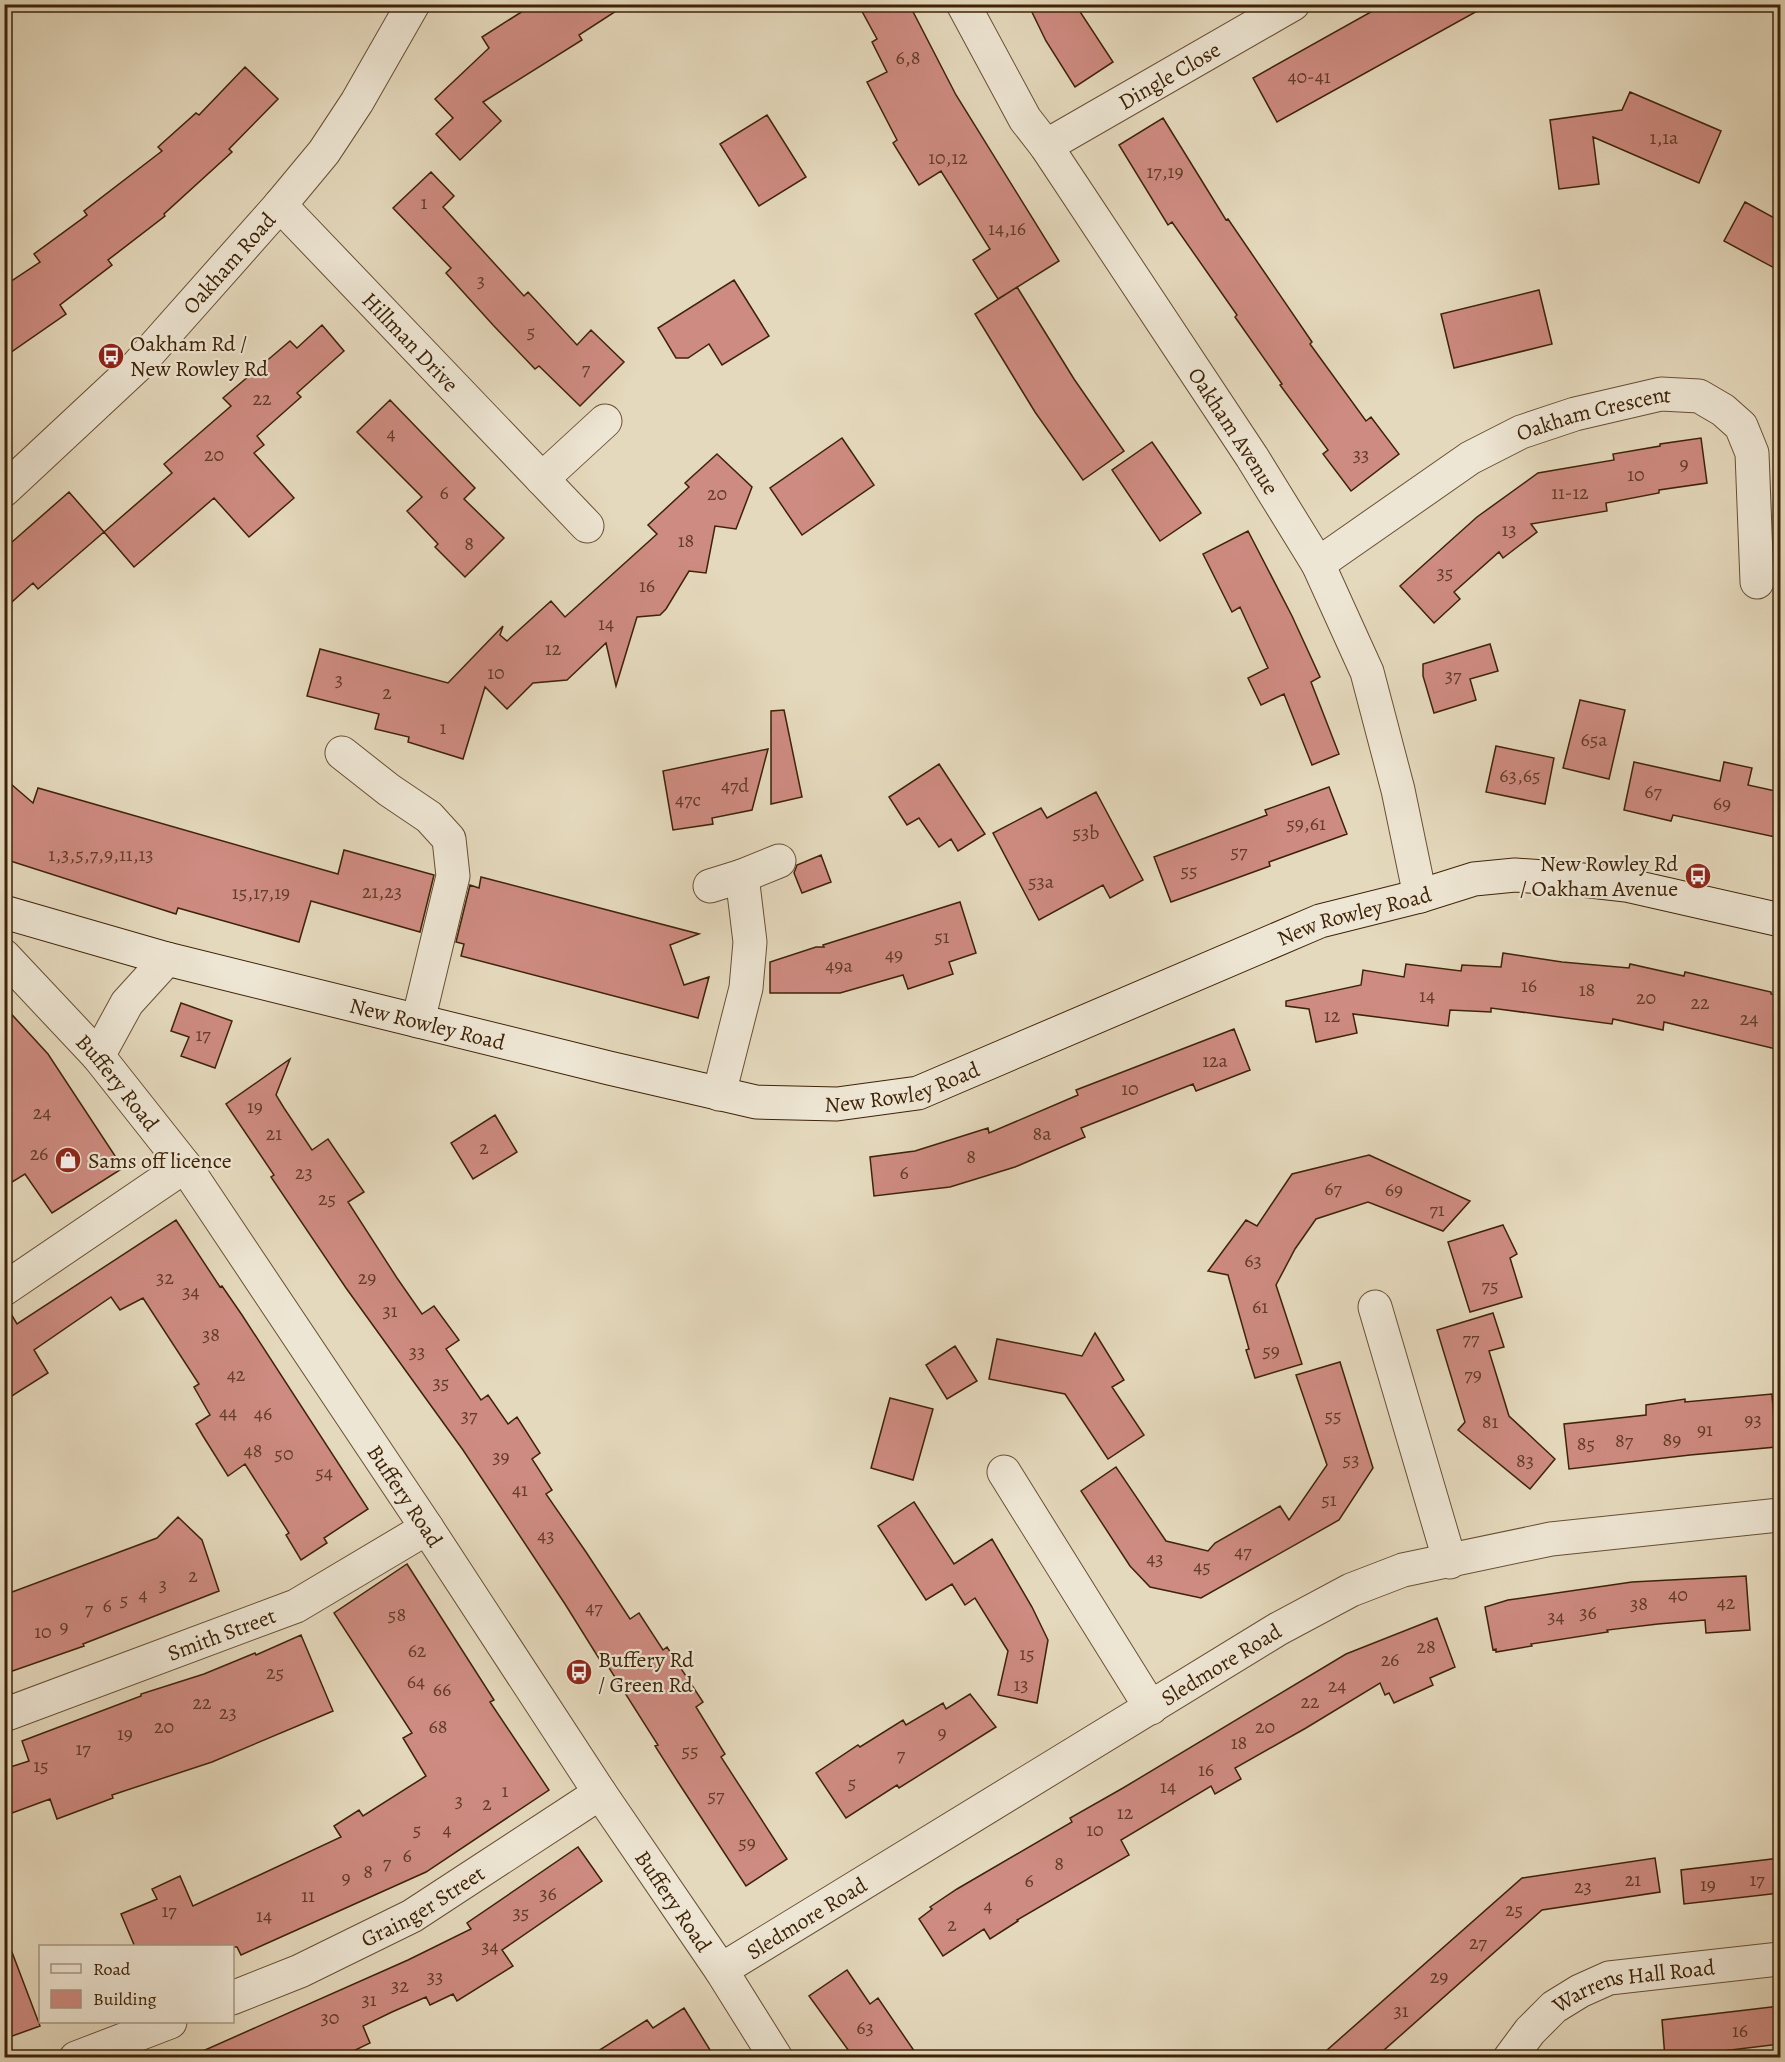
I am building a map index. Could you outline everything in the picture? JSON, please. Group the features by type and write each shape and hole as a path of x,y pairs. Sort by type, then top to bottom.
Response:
{"street":[{"name":"Oakham Road","path":"4,490 138,365 280,205 324,152 357,102 413,4"},
{"name":"Oakham Avenue","path":"963,4 1025,119 1046,146 1252,457 1318,564 1367,672 1398,790 1420,896"},
{"name":"Dingle Close","path":"1046,146 1293,4"},
{"name":"Hillman Drive","path":"280,205 587,526"},
{"name":"Oakham Crescent","path":"1318,564 1470,458 1521,432 1575,414 1661,394 1699,396 1723,410 1741,426 1752,453 1757,582"},
{"path":"542,480 604,421"},
{"path":"342,753 389,790 429,817 449,839 453,876 418,1021"},
{"path":"710,886 779,861"},
{"name":"New Rowley Road","path":"4,912 167,959 719,1094 756,1102 837,1104 918,1092 1320,921 1420,896 1474,879 1515,875 1626,885 1780,920"},
{"path":"719,1094 746,988 750,942 742,876"},
{"name":"Buffery Road","path":"4,956 98,1056 185,1166 428,1528 600,1793 721,1970 776,2058"},
{"path":"98,1056 127,1003 167,959"},
{"path":"4,1289 185,1166"},
{"path":"1375,1307 1450,1562"},
{"path":"1004,1472 1151,1708"},
{"name":"Sledmore Road","path":"721,1970 1278,1629 1351,1590 1403,1570 1450,1562 1551,1539 1780,1515"},
{"name":"Smith Street","path":"4,1715 296,1606 428,1528"},
{"name":"Grainger Street","path":"234,1997 300,1971 412,1916 600,1793"},
{"name":"Warrens Hall Road","path":"1510,2058 1530,2031 1554,2007 1580,1991 1609,1978 1780,1959"},
{"path":"76,2058 167,2023"}],"building":[{"path":"534,4 627,4 579,35 582,40 483,102 501,121 460,160 436,134 453,118 435,99 489,48 482,37"},
{"path":"858,4 909,4 956,95 1059,261 998,299 973,260 990,249 941,171 919,185 893,143 897,140 867,82 887,72 872,42 877,39"},
{"path":"1028,4 1075,4 1113,62 1075,87 1046,41"},
{"path":"1385,4 1490,4 1277,122 1253,78"},
{"path":"245,67 278,99 229,149 232,152 164,214 165,216 108,260 112,265 60,305 66,314 4,357 4,286 40,262 34,254 87,215 84,211 162,151 158,147 196,113 199,115"},
{"path":"1630,92 1721,131 1699,183 1593,137 1599,184 1559,189 1550,120 1622,110"},
{"path":"767,115 806,177 759,206 720,144"},
{"path":"1163,118 1226,220 1228,219 1312,342 1310,344 1366,421 1371,417 1399,454 1351,491 1323,454 1328,450 1280,385 1282,384 1235,317 1237,315 1172,222 1168,225 1119,145"},
{"path":"431,172 454,196 443,207 524,296 528,292 577,345 591,330 624,362 580,406 539,366 535,369 493,325 446,273 451,268 393,208"},
{"path":"1745,202 1780,221 1780,271 1724,241"},
{"path":"734,280 769,336 722,365 709,344 688,358 676,358 658,328"},
{"path":"1017,287 1074,379 1124,451 1083,480 1035,412 975,314"},
{"path":"1539,290 1552,344 1454,368 1441,314"},
{"path":"322,325 344,351 297,393 301,397 257,436 264,445 254,453 294,498 249,537 214,498 134,567 104,532 172,473 164,464 231,406 223,398 290,341 297,348"},
{"path":"390,400 475,488 464,499 504,538 465,577 435,547 438,544 407,511 422,497 357,432"},
{"path":"842,438 874,485 802,535 770,488"},
{"path":"1701,438 1707,483 1659,490 1659,493 1606,503 1607,511 1531,524 1537,532 1503,558 1499,552 1454,592 1460,599 1434,623 1400,586 1477,517 1538,473 1614,460 1613,454"},
{"path":"1152,442 1201,513 1160,541 1112,470"},
{"path":"717,454 752,487 736,529 715,526 706,573 689,571 660,615 637,617 616,686 606,643 567,680 533,683 507,709 485,687 463,759 408,742 409,737 375,729 379,714 307,696 320,649 448,683 503,626 500,635 507,641 551,601 565,617 657,534 648,525 689,487 685,483"},
{"path":"69,492 104,532 38,589 33,583 4,609 4,549"},
{"path":"1248,531 1292,616 1320,677 1311,682 1339,754 1312,765 1284,694 1261,705 1248,678 1268,668 1240,607 1232,612 1203,554"},
{"path":"1490,644 1498,671 1470,679 1476,700 1434,713 1423,676 1423,664"},
{"path":"1580,700 1625,710 1609,779 1563,768"},
{"path":"784,710 802,797 771,804 771,711"},
{"path":"1496,746 1554,758 1545,804 1486,792"},
{"path":"768,749 752,810 712,818 713,824 673,830 663,771"},
{"path":"1634,762 1720,781 1724,762 1752,768 1748,785 1780,792 1780,838 1673,815 1671,821 1624,810"},
{"path":"939,764 985,834 958,851 951,839 939,847 919,818 907,825 889,797"},
{"path":"4,778 33,803 38,788 338,874 344,850 434,875 420,932 311,901 299,942 178,908 176,914 4,859"},
{"path":"1329,787 1347,834 1269,862 1270,866 1171,902 1154,857 1267,815 1265,810"},
{"path":"1096,792 1143,880 1110,898 1103,885 1039,920 993,833 1041,808 1047,818"},
{"path":"821,855 831,882 802,893 794,873 797,865"},
{"path":"481,877 699,934 670,945 684,985 709,977 698,1018 461,956 464,944 456,942 470,885 479,888"},
{"path":"960,902 976,953 949,962 953,974 908,989 903,975 840,993 770,993 770,962 816,947 824,947 823,945"},
{"path":"1503,953 1562,962 1629,968 1630,964 1684,976 1685,972 1771,992 1771,994 1780,996 1780,1050 1664,1022 1663,1030 1613,1019 1612,1024 1491,1008 1491,1012 1450,1010 1448,1026 1353,1014 1357,1033 1316,1042 1309,1009 1286,1006 1286,1001 1361,985 1363,970 1404,977 1406,964 1461,971 1462,965 1501,967"},
{"path":"181,1003 232,1021 215,1068 181,1056 189,1037 171,1031"},
{"path":"4,1006 48,1054 123,1168 52,1213 25,1174 4,1187"},
{"path":"1234,1029 1250,1070 1196,1091 1193,1084 1081,1128 1085,1137 1015,1167 950,1187 874,1196 870,1157 915,1151 988,1128 989,1133 1078,1095 1076,1090"},
{"path":"290,1059 276,1095 284,1108 312,1150 328,1139 364,1192 348,1202 397,1278 422,1314 434,1306 459,1340 446,1349 481,1400 488,1395 508,1424 517,1417 540,1453 532,1459 552,1490 546,1494 630,1619 639,1613 663,1650 667,1647 703,1702 696,1707 725,1754 721,1757 787,1859 746,1886 655,1746 658,1745 606,1663 603,1665 463,1450 346,1288 271,1177 274,1175 226,1104"},
{"path":"495,1115 517,1152 473,1179 451,1143"},
{"path":"1369,1155 1470,1201 1443,1231 1368,1202 1316,1219 1295,1249 1276,1285 1302,1364 1255,1378 1228,1275 1208,1271 1246,1220 1257,1226 1292,1174"},
{"path":"176,1220 220,1287 222,1286 242,1315 368,1509 324,1538 327,1543 301,1560 286,1535 289,1533 245,1464 228,1476 203,1436 196,1424 210,1415 194,1387 199,1384 143,1298 120,1310 111,1297 34,1350 48,1373 4,1401 4,1308 7,1307 17,1324"},
{"path":"1503,1225 1517,1254 1510,1258 1522,1297 1470,1312 1448,1242"},
{"path":"1493,1313 1504,1347 1489,1351 1509,1416 1555,1459 1530,1489 1458,1430 1465,1422 1437,1330"},
{"path":"1095,1333 1124,1380 1112,1387 1144,1435 1108,1459 1065,1394 989,1379 997,1339 1082,1356"},
{"path":"955,1346 977,1381 947,1399 926,1365"},
{"path":"1340,1362 1373,1468 1339,1520 1201,1598 1150,1587 1130,1566 1081,1491 1116,1467 1166,1541 1208,1551 1215,1543 1280,1506 1289,1520 1327,1465 1296,1375"},
{"path":"1772,1394 1776,1447 1569,1469 1564,1424 1646,1415 1646,1405 1685,1399 1685,1402"},
{"path":"890,1398 933,1409 913,1480 871,1468"},
{"path":"914,1502 954,1564 992,1539 1032,1607 1048,1640 1037,1703 998,1695 1008,1651 975,1598 965,1605 952,1584 926,1600 878,1526"},
{"path":"178,1517 202,1540 219,1591 83,1644 84,1646 4,1674 4,1595 157,1538"},
{"path":"407,1564 494,1700 490,1702 549,1790 426,1872 241,1955 234,1945 134,1945 121,1914 157,1899 152,1889 180,1876 193,1906 341,1837 334,1826 359,1810 363,1816 426,1776 403,1738 412,1733 334,1613"},
{"path":"1746,1576 1750,1630 1706,1633 1705,1620 1607,1630 1608,1632 1531,1644 1532,1646 1496,1652 1496,1649 1493,1650 1485,1607 1508,1600 1632,1582"},
{"path":"1437,1618 1455,1667 1430,1678 1433,1685 1394,1703 1389,1693 1385,1695 1380,1683 1235,1768 1241,1779 1215,1794 1211,1786 1121,1840 1129,1855 1017,1920 990,1939 984,1929 943,1956 919,1919 932,1909 930,1907 957,1889 1072,1822 1070,1818 1346,1654"},
{"path":"301,1635 333,1711 212,1762 112,1795 113,1798 57,1819 50,1799 4,1816 4,1769 29,1761 22,1741 141,1696 141,1694 204,1674 255,1653 256,1655"},
{"path":"970,1694 996,1727 899,1788 897,1785 846,1818 816,1773 858,1745 860,1747 903,1720 906,1725 943,1703 946,1709"},
{"path":"578,1847 602,1881 502,1950 513,1966 457,2001 453,1994 430,2005 426,1997 363,2026 370,2043 339,2058 187,2058 408,1960 471,1929 467,1923"},
{"path":"1655,1858 1660,1892 1542,1910 1383,2051 1382,2058 1318,2058 1522,1878"},
{"path":"1780,1858 1780,1893 1684,1904 1681,1870"},
{"path":"7,1939 40,2026 4,2039 4,1940"},
{"path":"847,1970 870,2004 878,1998 919,2058 854,2058 809,1996"},
{"path":"1780,2006 1780,2044 1665,2058 1662,2020"},
{"path":"684,2008 715,2058 587,2058 647,2020 653,2028"}],"place":[{"name":"Oakham Rd / New Rowley Rd","path":"111,356"},
{"name":"New Rowley Rd / Oakham Avenue","path":"1698,876"},
{"name":"Sams off licence","path":"68,1160"},
{"name":"Buffery Rd / Green Rd","path":"579,1672"}]}
